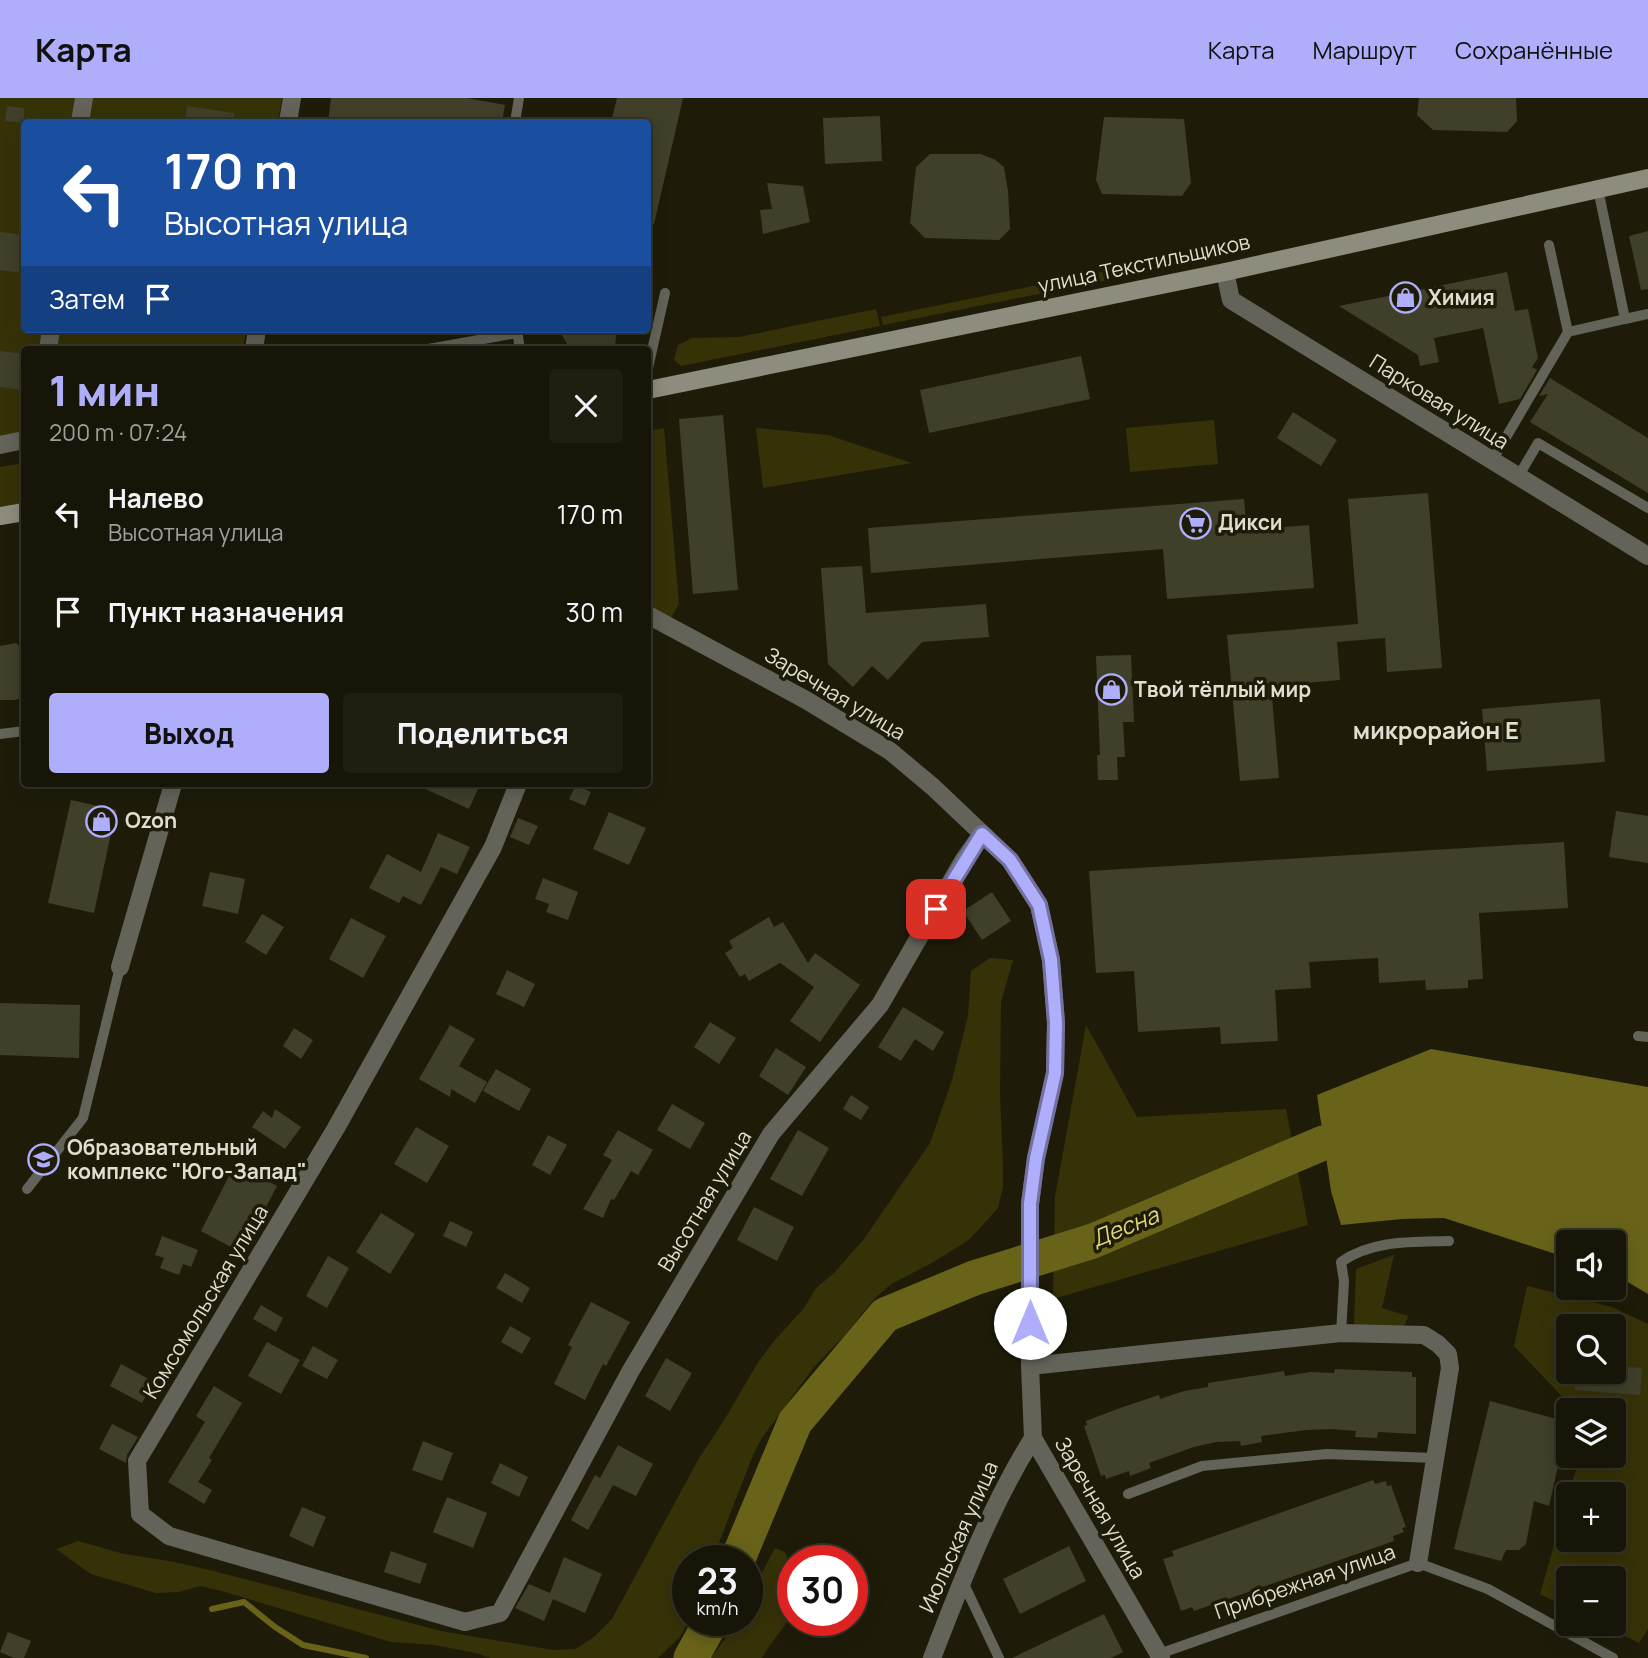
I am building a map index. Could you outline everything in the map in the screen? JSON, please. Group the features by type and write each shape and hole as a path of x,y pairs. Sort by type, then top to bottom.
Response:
{"main road":[{"name":"улица Текстильщиков","path":"651,389 1225,272 1648,178"},
{"path":"0,516 21,512"}],"street":[{"path":"80,119 84,98"},
{"path":"288,119 292,98"},
{"name":"Парковая улица","path":"1225,272 1231,300 1648,556"},
{"path":"0,445 21,441"},
{"name":"Заречная улица","path":"651,617 806,700 890,751 1010,860 1039,905 1051,960 1056,1023 1055,1073 1036,1158 1030,1204 1033,1438 1160,1656"},
{"path":"120,967 172,787"},
{"name":"Комсомольская улица","path":"500,1612 465,1622 169,1536 140,1514 137,1461 355,1093 494,847 517,787"},
{"name":"Высотная улица","path":"500,1612 630,1372 771,1134 880,1005 982,834"},
{"path":"1030,1366 1341,1333 1424,1335 1448,1354 1450,1368 1418,1563"},
{"name":"Июльская улица","path":"932,1658 962,1580 1010,1474 1033,1438"}],"lane":[{"path":"516,119 519,98"},
{"path":"1598,189 1625,319"},
{"path":"1492,461 1568,332 1549,245"},
{"path":"651,355 665,293"},
{"path":"1568,332 1648,314"},
{"path":"443,346 507,333"},
{"path":"1518,477 1538,443 1648,508"},
{"path":"0,734 21,731"},
{"path":"27,1189 83,1118 120,967"},
{"path":"1341,1333 1344,1281 1341,1262 1356,1251 1397,1242 1449,1241"},
{"path":"1128,1494 1202,1466 1327,1454 1435,1458"},
{"name":"Прибрежная улица","path":"1160,1656 1418,1563 1488,1589 1613,1658"},
{"path":"962,1580 999,1658"}],"shaded area":[{"path":"0,98 282,98 278,119 21,119 21,333 245,333 244,346 21,346 21,434 0,437"},
{"path":"1146,263 1148,272 883,325 881,317"},
{"path":"876,309 880,326 681,366 674,360 678,345 692,338 739,337"},
{"path":"1214,420 1218,464 1130,472 1126,428"},
{"path":"664,428 679,604 669,621 651,612 651,430"},
{"path":"756,428 828,435 912,463 763,488"},
{"path":"21,464 21,504 0,508 0,467"},
{"path":"990,958 1013,960 1001,1002 1003,1187 998,1208 969,1240 891,1284 874,1299 846,1334 814,1367 761,1439 718,1545 672,1545 672,1636 681,1636 658,1658 490,1658 434,1645 391,1642 200,1586 179,1592 156,1593 91,1574 56,1549 78,1541 124,1554 214,1571 441,1631 553,1650 576,1649 595,1636 612,1619 698,1460 757,1364 804,1308 816,1288 833,1274 864,1239 930,1143 952,1080 968,1016 971,971"},
{"path":"1086,1025 1137,1117 1286,1109 1308,1225 1053,1299 1055,1197"},
{"path":"1431,1049 1648,1087 1648,1294 1626,1281 1626,1230 1556,1230 1556,1254 1444,1218 1341,1225 1331,1191 1317,1095"},
{"path":"1394,1255 1382,1308 1408,1316 1403,1330 1354,1327 1356,1269"},
{"path":"1527,1286 1556,1293 1556,1300 1584,1300 1612,1307 1648,1324 1648,1629 1639,1643 1625,1636 1626,1566 1556,1566 1556,1602 1540,1594 1556,1539 1556,1552 1626,1552 1626,1482 1572,1482 1577,1468 1626,1468 1626,1398 1564,1398 1514,1346"},
{"path":"775,1548 777,1549 777,1635 762,1658 711,1658 727,1636 763,1636 763,1571"}],"building":[{"path":"331,98 467,98 505,105 503,119 328,119"},
{"path":"617,98 683,98 654,224 651,224 651,119 612,119"},
{"path":"1419,98 1516,98 1517,121 1507,132 1433,130 1417,115"},
{"path":"7,106 24,108 24,119 21,119 21,123 5,121"},
{"path":"187,106 234,113 234,119 185,119"},
{"path":"880,116 882,161 825,164 823,118"},
{"path":"1104,117 1184,119 1191,183 1182,196 1102,194 1096,180"},
{"path":"930,154 980,154 994,159 1004,167 1010,229 999,240 925,238 910,223 916,167"},
{"path":"767,183 803,186 810,222 763,234 760,210 772,209"},
{"path":"1648,231 1648,289 1641,290 1629,236"},
{"path":"0,232 21,235 21,273 0,270"},
{"path":"1507,272 1515,311 1528,309 1538,358 1532,367 1537,370 1520,399 1499,404 1483,328 1434,338 1439,362 1420,366 1418,355 1339,306"},
{"path":"560,333 617,333 615,346 569,346"},
{"path":"0,351 21,354 21,390 0,387"},
{"path":"1081,356 1090,399 929,433 920,390"},
{"path":"1550,378 1648,438 1648,493 1530,422 1548,394 1539,396"},
{"path":"1293,412 1337,440 1321,466 1277,438"},
{"path":"723,415 738,590 693,594 679,419"},
{"path":"1428,493 1442,668 1387,672 1385,638 1337,642 1340,680 1271,686 1279,778 1240,781 1227,635 1358,624 1348,499"},
{"path":"1244,499 1247,530 1309,525 1314,588 1167,599 1163,549 871,573 868,528"},
{"path":"862,566 866,613 986,604 989,637 922,642 888,680 872,666 853,687 828,664 821,568"},
{"path":"16,643 21,647 21,698 0,700 0,646"},
{"path":"1131,655 1134,722 1123,722 1125,757 1117,757 1118,780 1098,780 1097,755 1100,755 1096,656"},
{"path":"1600,699 1605,762 1487,771 1482,709"},
{"path":"421,787 479,787 469,809"},
{"path":"575,787 591,792 585,806 569,799"},
{"path":"71,800 116,810 94,913 48,903"},
{"path":"1616,811 1648,816 1648,863 1609,857"},
{"path":"609,812 646,828 629,865 593,849"},
{"path":"518,818 538,826 529,845 510,837"},
{"path":"438,833 470,847 457,874 441,867 421,905 403,896 399,903 369,888 387,854 421,872"},
{"path":"1564,842 1568,908 1479,913 1483,979 1468,980 1468,988 1426,990 1425,980 1379,983 1378,958 1309,962 1311,988 1275,990 1278,1041 1221,1044 1220,1027 1138,1032 1134,971 1096,973 1089,871"},
{"path":"210,872 245,879 238,914 202,906"},
{"path":"543,878 578,892 568,920 546,912 549,904 535,899"},
{"path":"992,892 1011,921 982,940 963,911"},
{"path":"262,914 284,927 266,955 245,942"},
{"path":"769,917 774,927 783,922 808,963 815,953 860,985 820,1042 790,1021 814,987 780,963 749,981 745,974 740,977 725,953 733,948 729,941"},
{"path":"351,918 386,936 363,978 329,959"},
{"path":"507,970 535,984 524,1007 496,994"},
{"path":"0,1003 80,1005 79,1058 0,1055"},
{"path":"903,1007 944,1032 933,1051 915,1039 901,1061 878,1047"},
{"path":"710,1022 736,1038 719,1064 694,1047"},
{"path":"450,1025 475,1039 459,1066 487,1082 475,1103 451,1089 450,1097 419,1079"},
{"path":"294,1028 313,1040 301,1059 283,1046"},
{"path":"776,1048 806,1067 788,1095 759,1076"},
{"path":"496,1069 531,1089 519,1111 483,1091"},
{"path":"851,1095 869,1107 861,1120 843,1109"},
{"path":"672,1104 705,1123 690,1149 657,1130"},
{"path":"275,1109 301,1127 285,1149 252,1127 263,1111 272,1118"},
{"path":"416,1127 449,1146 427,1183 394,1164"},
{"path":"618,1130 653,1150 638,1175 631,1171 614,1200 611,1199 603,1218 583,1209 612,1160 603,1155"},
{"path":"798,1130 829,1148 802,1196 770,1179"},
{"path":"548,1135 567,1145 550,1175 532,1165"},
{"path":"248,1171 277,1186 242,1253 201,1231 230,1174 244,1178"},
{"path":"754,1207 794,1227 777,1261 737,1240"},
{"path":"381,1213 415,1234 390,1274 356,1252"},
{"path":"450,1221 473,1232 466,1247 443,1236"},
{"path":"162,1236 198,1250 191,1267 183,1264 179,1275 160,1268 164,1258 155,1255"},
{"path":"328,1256 349,1268 327,1308 306,1296"},
{"path":"505,1273 530,1288 522,1303 496,1288"},
{"path":"591,1302 630,1322 606,1366 603,1364 585,1400 554,1384 572,1347 568,1345"},
{"path":"261,1305 283,1318 276,1332 253,1319"},
{"path":"510,1326 531,1338 522,1354 501,1342"},
{"path":"267,1342 300,1360 281,1394 248,1376"},
{"path":"313,1346 338,1360 327,1379 302,1366"},
{"path":"666,1358 692,1373 670,1411 645,1396"},
{"path":"121,1364 154,1382 142,1403 110,1386"},
{"path":"1626,1367 1642,1368 1640,1395 1575,1390 1575,1384 1626,1384"},
{"path":"1335,1369 1412,1372 1412,1377 1416,1377 1416,1434 1378,1432 1377,1438 1355,1437 1356,1431 1306,1430 1261,1436 1262,1442 1241,1446 1240,1441 1216,1442 1149,1463 1151,1468 1130,1476 1129,1471 1106,1479 1105,1475 1101,1476 1084,1426 1087,1425 1086,1421 1120,1408 1159,1395 1160,1399 1208,1387 1208,1383 1284,1371 1285,1376 1310,1372 1334,1373"},
{"path":"214,1386 242,1403 198,1482 212,1490 204,1504 168,1482 205,1422 196,1416"},
{"path":"1490,1401 1556,1419 1558,1468 1549,1506 1534,1501 1526,1544 1519,1550 1506,1550 1501,1561 1454,1549"},
{"path":"112,1424 138,1437 127,1455 126,1463 99,1449"},
{"path":"423,1441 453,1453 442,1481 412,1470"},
{"path":"618,1445 653,1464 636,1496 613,1485 588,1530 571,1520 595,1475 600,1478"},
{"path":"500,1463 528,1477 519,1497 491,1483"},
{"path":"1373,1480 1375,1484 1386,1481 1387,1486 1391,1485 1406,1527 1402,1528 1404,1532 1393,1536 1394,1541 1194,1611 1192,1607 1181,1611 1163,1559 1174,1556 1172,1551"},
{"path":"447,1497 487,1513 473,1548 433,1532"},
{"path":"302,1507 326,1517 313,1547 289,1536"},
{"path":"1069,1546 1086,1581 1020,1614 1003,1579"},
{"path":"391,1551 427,1564 420,1584 384,1572"},
{"path":"564,1557 602,1574 585,1613 553,1599 544,1621 515,1608 529,1584 550,1593"},
{"path":"1104,1614 1123,1652 1111,1658 1012,1658"},
{"path":"8,1632 31,1641 24,1658 14,1658 0,1652"}],"waterway":[{"name":"Десна","path":"744,1545 795,1422 885,1315 974,1278 1093,1241 1323,1143 1371,1143"},
{"path":"212,1609 244,1602 303,1645 366,1658"},
{"name":"Десна","path":"691,1658 703,1636"}],"place":[{"name":"Химия","path":"1405,298"},
{"name":"Дикси","path":"1195,523"},
{"name":"Твой тёплый мир","path":"1111,690"},
{"name":"Ozon","path":"102,821"},
{"name":"Образовательный комплекс \"Юго-Запад\"","path":"44,1160"}],"district":[{"name":"микрорайон Е","path":"1436,731"}],"route":[{"path":"936,909 982,834 1010,860 1039,905 1051,960 1056,1023 1055,1073 1036,1158 1030,1204 1030,1323"}]}
